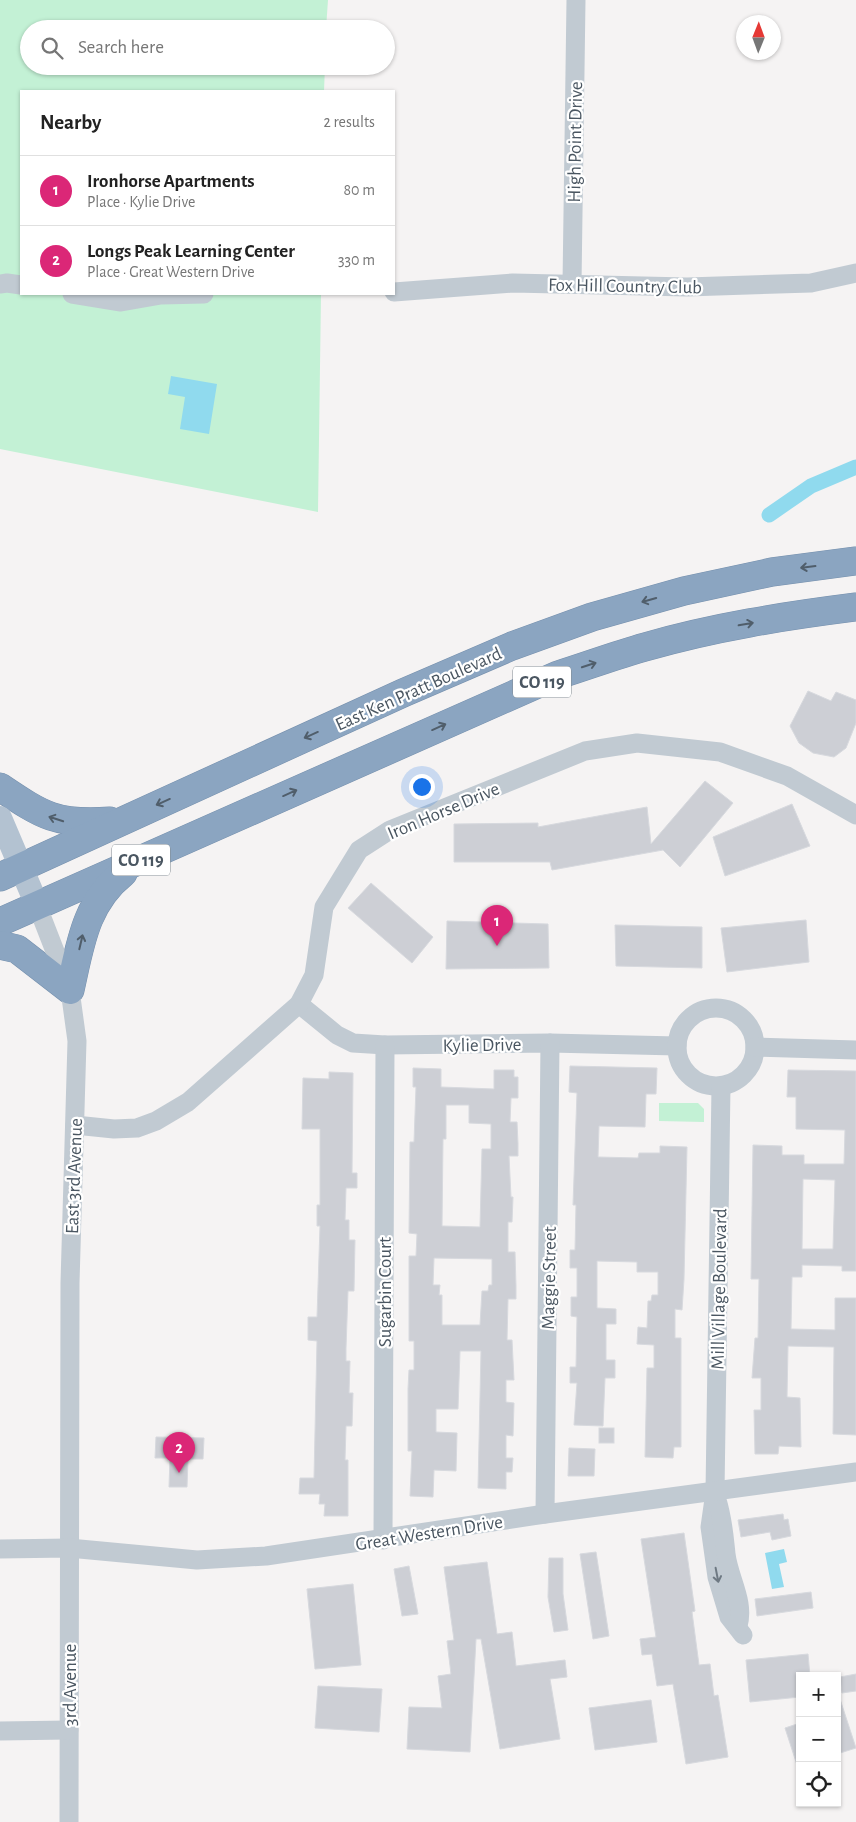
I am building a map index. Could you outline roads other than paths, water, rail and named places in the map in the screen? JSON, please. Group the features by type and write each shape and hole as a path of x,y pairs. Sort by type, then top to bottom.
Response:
{"highway":[{"name":"East Ken Pratt Boulevard","path":"11,872 122,820 503,650 592,617 684,590 772,572 856,561"},
{"name":"CO 119","path":"0,922 558,675 646,646 726,627 800,614 856,607"},
{"path":"0,787 46,815 64,821 122,820"},
{"path":"0,945 17,949 70,990 83,933 95,904 115,879 140,860"}],"main road":[{"name":"East 3rd Avenue","path":"0,818 11,872 37,906"}],"street":[{"name":"High Point Drive","path":"572,284 576,0"},
{"name":"Fox Hill Country Club","path":"395,292 513,283 687,287 811,283 856,272"},
{"path":"0,284 20,285"},
{"path":"78,295 121,302 160,296 182,295"},
{"name":"Iron Horse Drive","path":"75,1125 114,1129 137,1128 156,1121 188,1102 299,1004 314,975 324,907 359,850 390,830 585,751 637,744 720,752 787,776 856,815"},
{"name":"East 3rd Avenue","path":"37,906 70,990 76,1041 70,1274 69,1548"},
{"name":"Kylie Drive","path":"299,1004 337,1035 352,1043 385,1045 550,1043 677,1046"},
{"path":"717,1007 730,1010 742,1017 750,1027 755,1047 751,1064 743,1075 732,1083 721,1086 704,1084 692,1078 682,1068 677,1055 677,1046 682,1026 692,1016 704,1009 717,1007"},
{"name":"Maggie Street","path":"545,1514 550,1043"},
{"name":"Sugarbin Court","path":"383,1540 385,1045"},
{"path":"755,1047 856,1050"},
{"name":"Mill Village Boulevard","path":"721,1086 715,1492 710,1527 717,1577 729,1617 741,1630"},
{"name":"Great Western Drive","path":"0,1549 69,1548 197,1560 266,1556 383,1540 545,1514 856,1472"},
{"name":"3rd Avenue","path":"69,1548 69,1822"},
{"path":"0,1731 69,1730"}],"water":[{"path":"171,376 217,384 209,434 180,429 185,397 168,394"},
{"path":"784,1549 787,1562 779,1564 784,1587 772,1589 765,1553"}],"waterway":[{"path":"769,515 811,486 856,467"}],"place":[{"name":"Ironhorse Apartments","path":"497,946"},
{"name":"Longs Peak Learning Center","path":"179,1473"}]}
